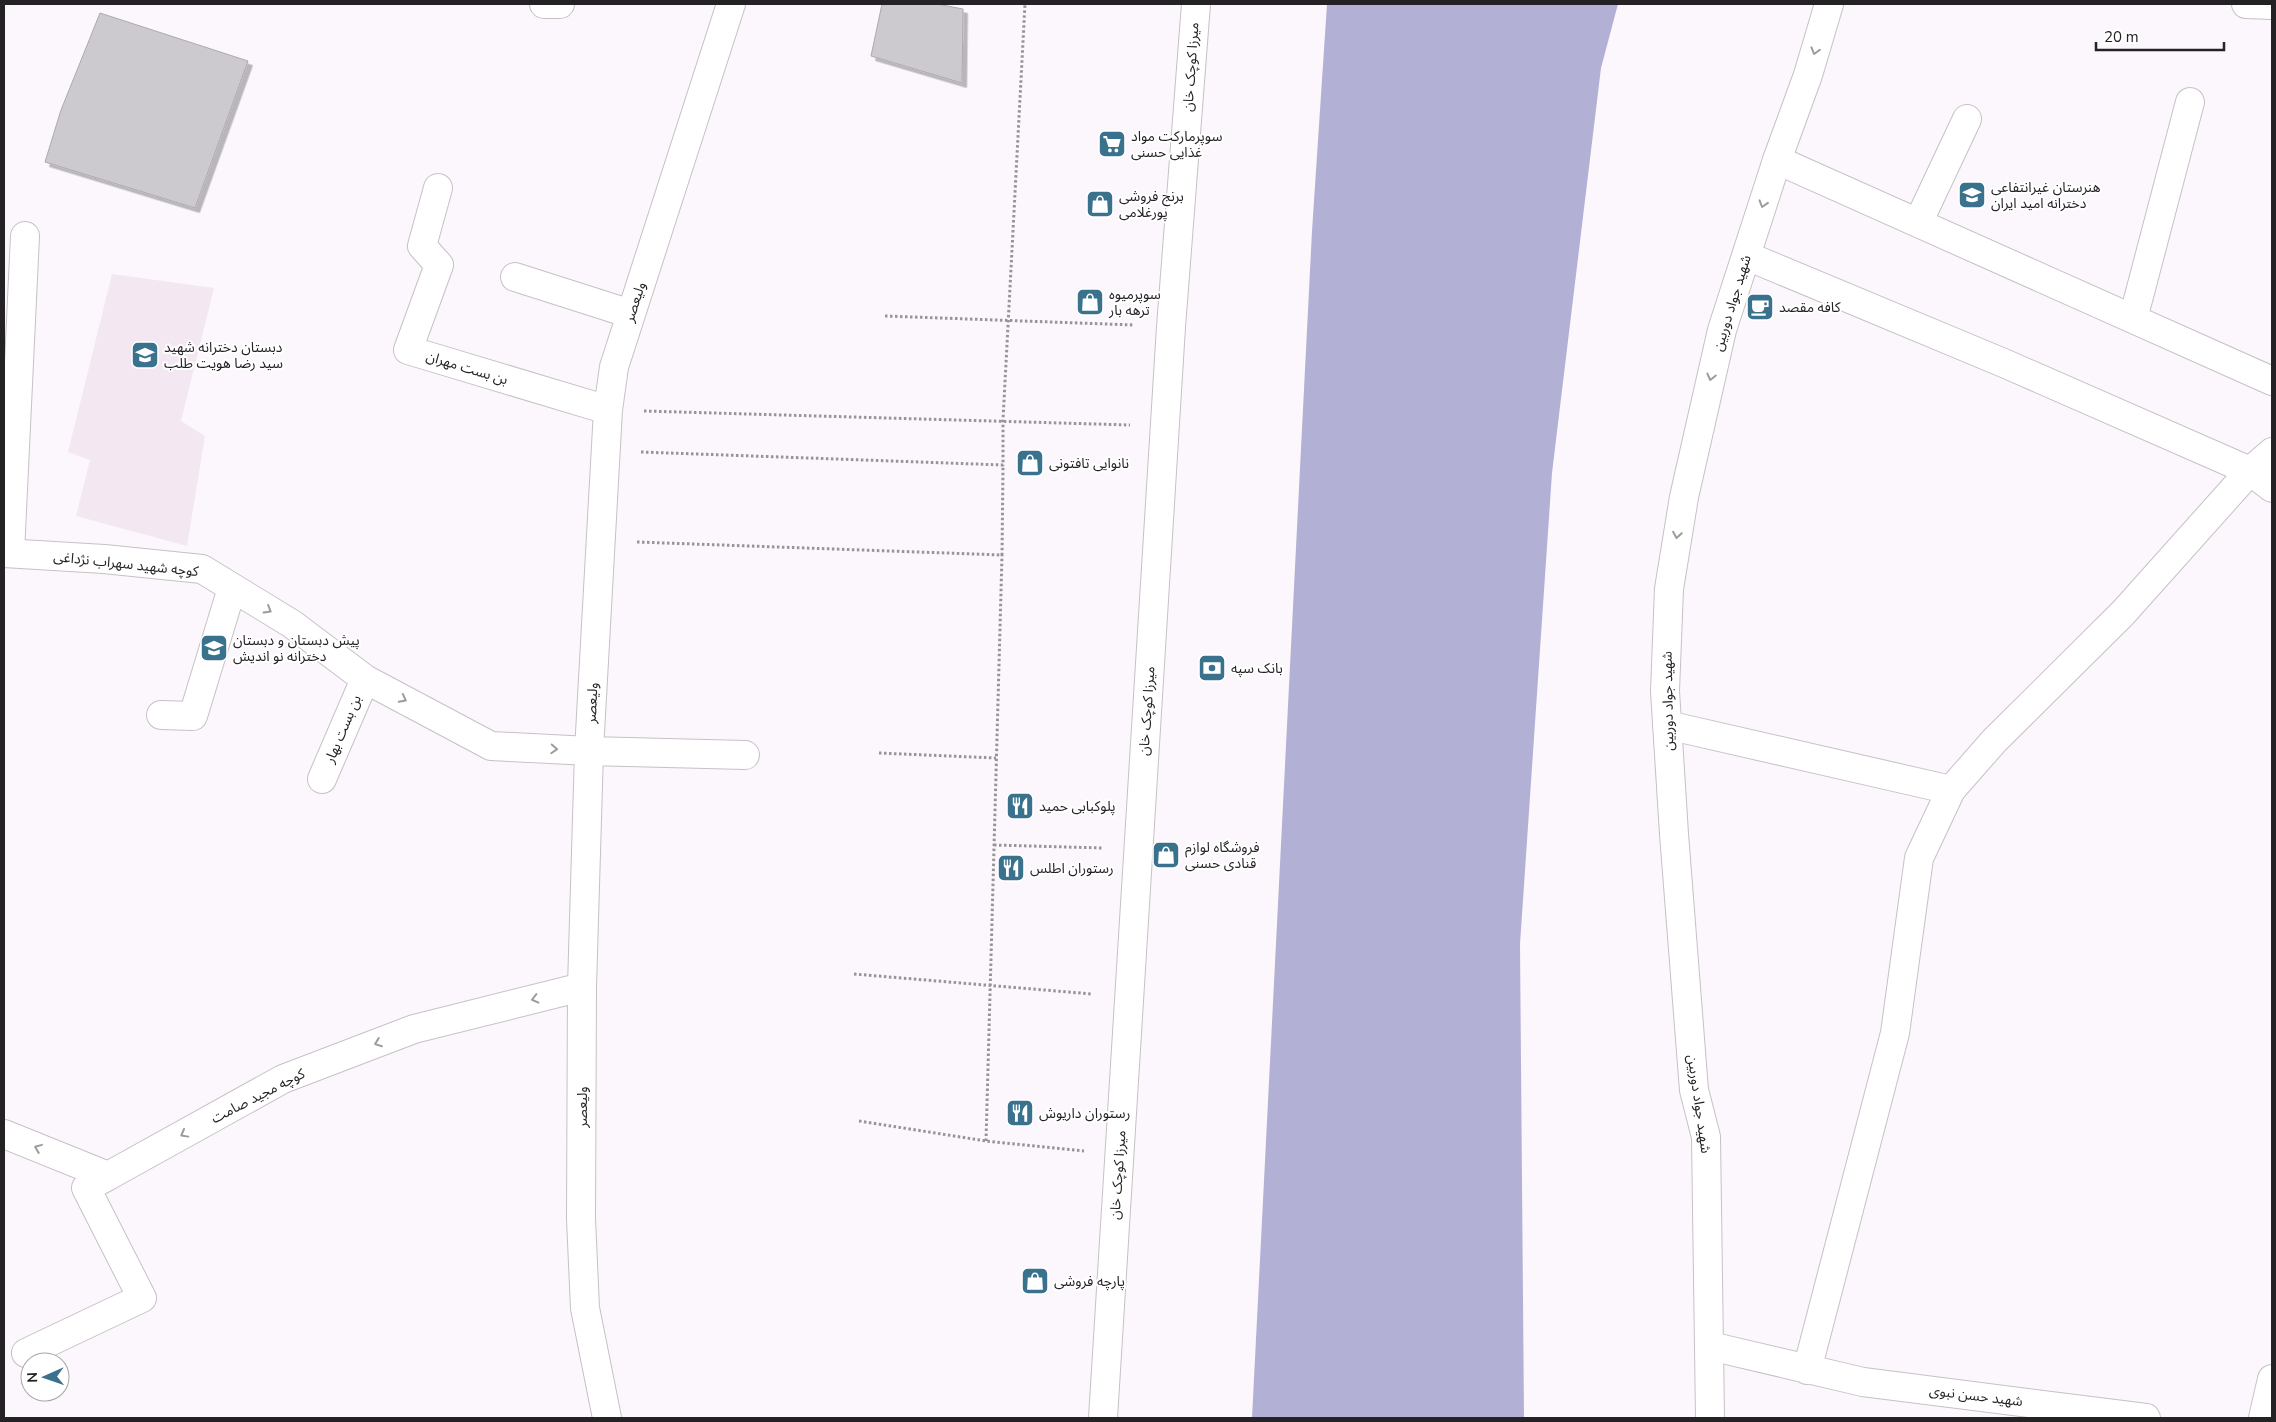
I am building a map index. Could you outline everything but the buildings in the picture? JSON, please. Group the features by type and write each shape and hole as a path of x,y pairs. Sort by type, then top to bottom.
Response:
{"street":[{"path":"544,4 560,4"},
{"name":"ولیعصر","path":"607,1418 585,1308 582,1219 582,987 589,752 608,410 614,367 731,4"},
{"name":"میرزا کوچک خان","path":"1103,1418 1164,426 1196,4"},
{"name":"شهید جواد دوربین","path":"1710,1418 1706,1137 1694,1090 1667,724 1665,691 1668,589 1682,506 1722,330 1777,160 1808,75 1829,4"},
{"path":"2246,4 2272,6"},
{"path":"2133,319 2190,102"},
{"path":"1918,223 1967,119"},
{"path":"1777,160 2272,382"},
{"name":"بن بست مهران","path":"438,188 422,246 439,266 408,350 608,410"},
{"path":"7,553 25,236"},
{"path":"1747,256 2006,364 2250,471 2272,488"},
{"path":"515,277 631,314"},
{"path":"1807,1370 1895,1033 1919,858 1951,790 1994,741 2123,613 2250,471 2272,452"},
{"name":"کوچه شهید سهراب نژداغی","path":"7,553 104,559 202,569 292,624 365,679 491,746 589,752 745,755"},
{"path":"161,715 193,716 232,588"},
{"name":"بن بست بهار","path":"322,779 365,679"},
{"path":"1667,724 1951,790"},
{"name":"کوچه مجید صامت","path":"30,1352 142,1298 86,1188 283,1080 414,1029 582,987"},
{"path":"4,1134 108,1176"},
{"name":"شهید حسن نبوی","path":"1710,1346 1863,1382 2146,1418"},
{"path":"2263,1418 2272,1379"}],"path":[{"path":"986,1141 1002,555 1003,420 1025,4"},
{"path":"885,316 1171,327"},
{"path":"608,410 1164,426"},
{"path":"606,451 1003,465"},
{"path":"600,541 1002,555"},
{"path":"879,753 996,758"},
{"path":"994,845 1138,849"},
{"path":"854,974 1129,997"},
{"path":"859,1121 986,1141 1119,1155"}],"shaded area":[{"path":"1327,4 1618,4 1601,68 1552,473 1520,944 1524,1418 1252,1418 1312,231"},
{"name":"دبستان دخترانه شهید سید رضا هویت طلب","path":"112,274 214,288 181,421 205,436 187,546 76,516 90,460 68,452"}],"place":[{"name":"سوپرمارکت مواد غذایی حسنی","path":"1112,144"},
{"name":"هنرستان غیرانتفاعی دخترانه امید ایران","path":"1972,195"},
{"name":"برنج فروشی پورغلامی","path":"1100,204"},
{"name":"سوپرمیوه ترهه بار","path":"1090,302"},
{"name":"کافه مقصد","path":"1760,307"},
{"name":"دبستان دخترانه شهید سید رضا هویت طلب","path":"145,355"},
{"name":"نانوایی تافتونی","path":"1030,463"},
{"name":"پیش دبستان و دبستان دخترانه نو اندیش","path":"214,648"},
{"name":"بانک سپه","path":"1212,668"},
{"name":"پلوکبابی حمید","path":"1020,806"},
{"name":"فروشگاه لوازم قنادی حسنی","path":"1166,855"},
{"name":"رستوران اطلس","path":"1011,868"},
{"name":"رستوران داریوش","path":"1020,1113"},
{"name":"پارچه فروشی","path":"1035,1281"}]}
